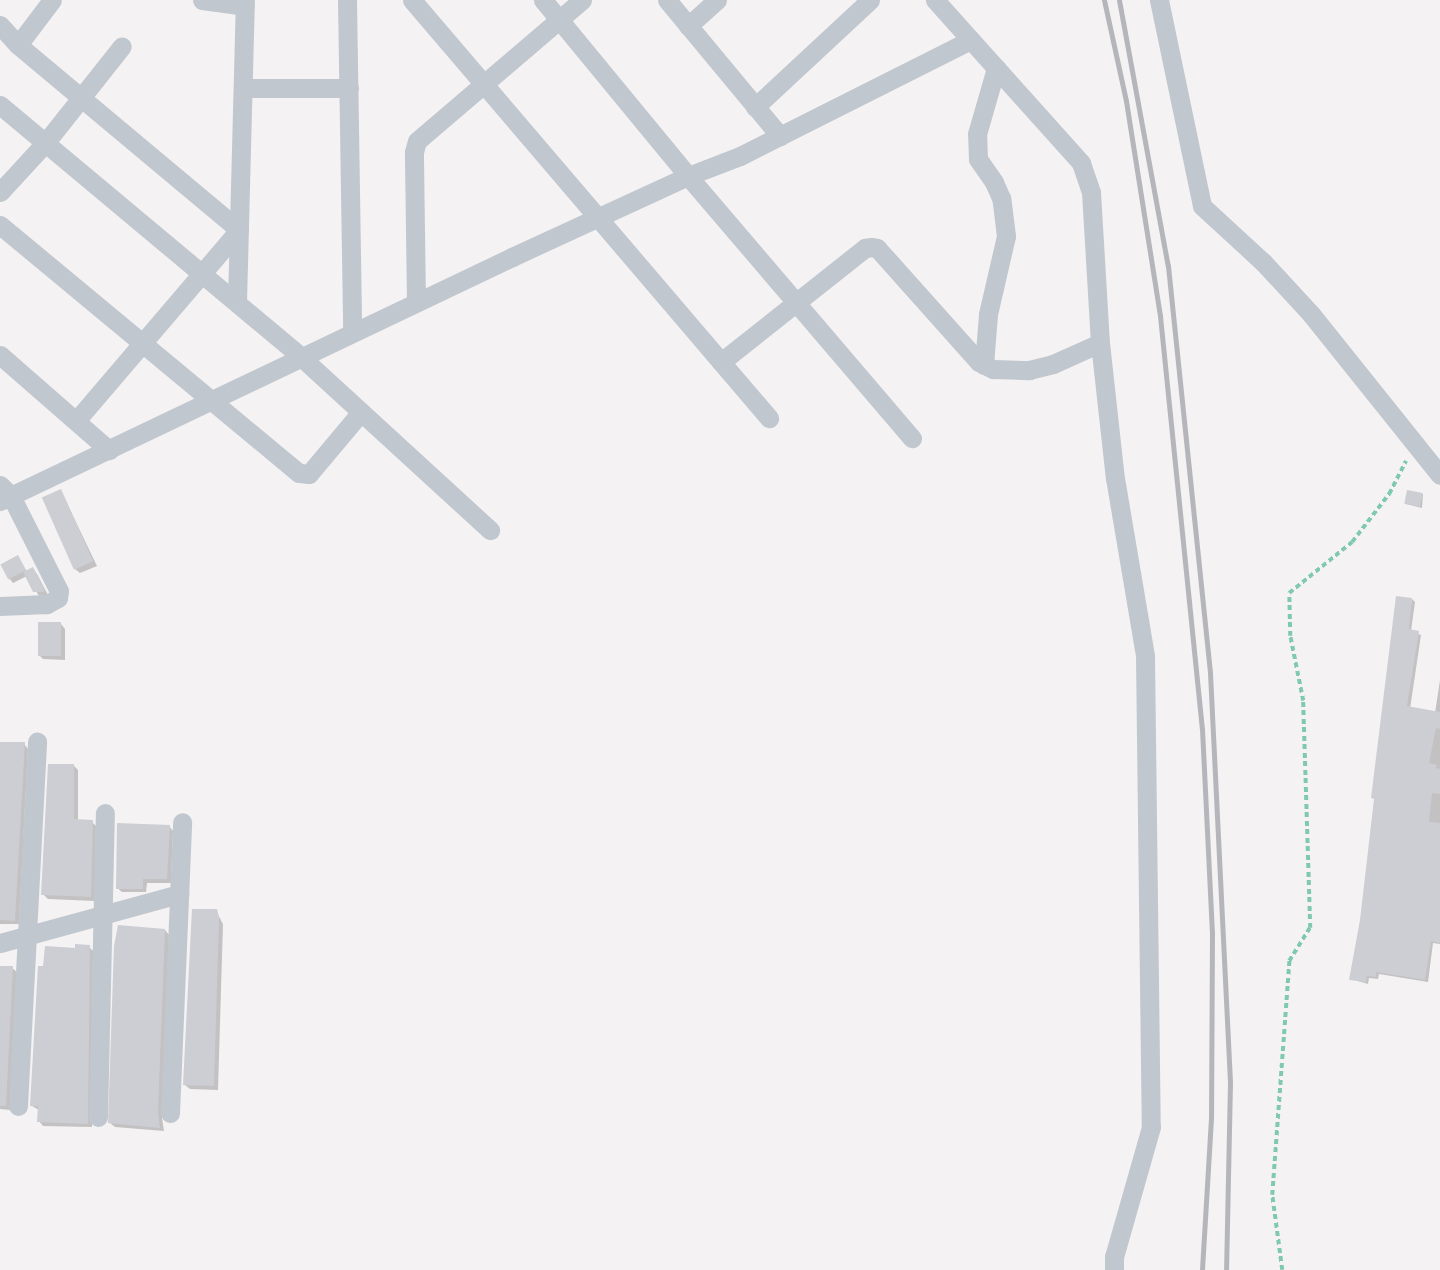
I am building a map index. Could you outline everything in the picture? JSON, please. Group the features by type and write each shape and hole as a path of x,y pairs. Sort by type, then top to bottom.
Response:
{"street":[{"path":"18,45 52,0"},
{"path":"202,0 245,3 237,302"},
{"path":"347,0 352,331"},
{"path":"412,0 769,418"},
{"path":"543,0 688,176 912,438"},
{"path":"416,302 415,146 582,0"},
{"path":"667,0 780,136"},
{"path":"688,26 717,0"},
{"path":"755,107 870,0"},
{"path":"935,0 1081,163 1088,176 1100,343 1115,478 1145,656 1152,1127 1114,1257 1114,1270"},
{"path":"1159,0 1202,206 1263,262 1311,314 1440,475"},
{"path":"0,25 18,45 239,230"},
{"path":"0,606 47,604 58,598 59,591 4,494 109,450 352,331 688,176 740,156 971,40"},
{"path":"0,192 46,142 122,46"},
{"path":"984,365 988,314 1006,236 1001,198 994,181 978,159 977,134 996,68"},
{"path":"243,88 349,88"},
{"path":"0,105 300,356 490,530"},
{"path":"0,225 304,474 309,474 361,412"},
{"path":"76,421 239,230"},
{"path":"721,362 865,248 877,248 984,365 1009,372 1029,370 1053,364 1100,343"},
{"path":"0,355 109,450"},
{"path":"18,1106 37,741"},
{"path":"98,1117 104,813"},
{"path":"170,1113 182,822"},
{"path":"0,943 179,894"}],"path":[{"path":"1282,1270 1272,1195 1289,961 1310,928 1303,701 1290,636 1289,593 1352,541 1389,494 1415,444"}],"building":[{"path":"61,489 93,561 74,570 42,498"},
{"path":"1407,490 1423,493 1420,507 1404,504"},
{"path":"18,555 26,570 8,579 0,564"},
{"path":"33,567 44,592 33,592 23,572"},
{"path":"1396,596 1412,598 1409,629 1419,631 1407,706 1440,712 1440,729 1436,728 1429,763 1440,769 1440,794 1432,793 1429,822 1440,823 1440,943 1431,941 1425,980 1376,972 1376,977 1367,976 1366,982 1349,980 1360,920 1374,799 1371,798"},
{"path":"38,622 61,622 61,656 38,656"},
{"path":"0,742 25,742 15,921 0,920"},
{"path":"48,764 74,764 74,819 93,820 91,897 41,895"},
{"path":"117,823 170,825 167,879 143,879 143,889 116,889"},
{"path":"192,909 217,909 219,918 214,1086 183,1085"},
{"path":"118,925 165,929 158,1112 160,1128 108,1123 114,946"},
{"path":"75,944 90,945 88,1124 37,1122 38,1106 30,1106 38,966 43,966 45,946 75,948"},
{"path":"0,966 13,966 6,1106 0,1106"}],"railway":[{"path":"1104,0 1126,101 1160,316 1202,729 1212,932 1211,1118 1202,1270"},
{"path":"1119,0 1168,266 1210,673 1230,1082 1226,1270"}]}
